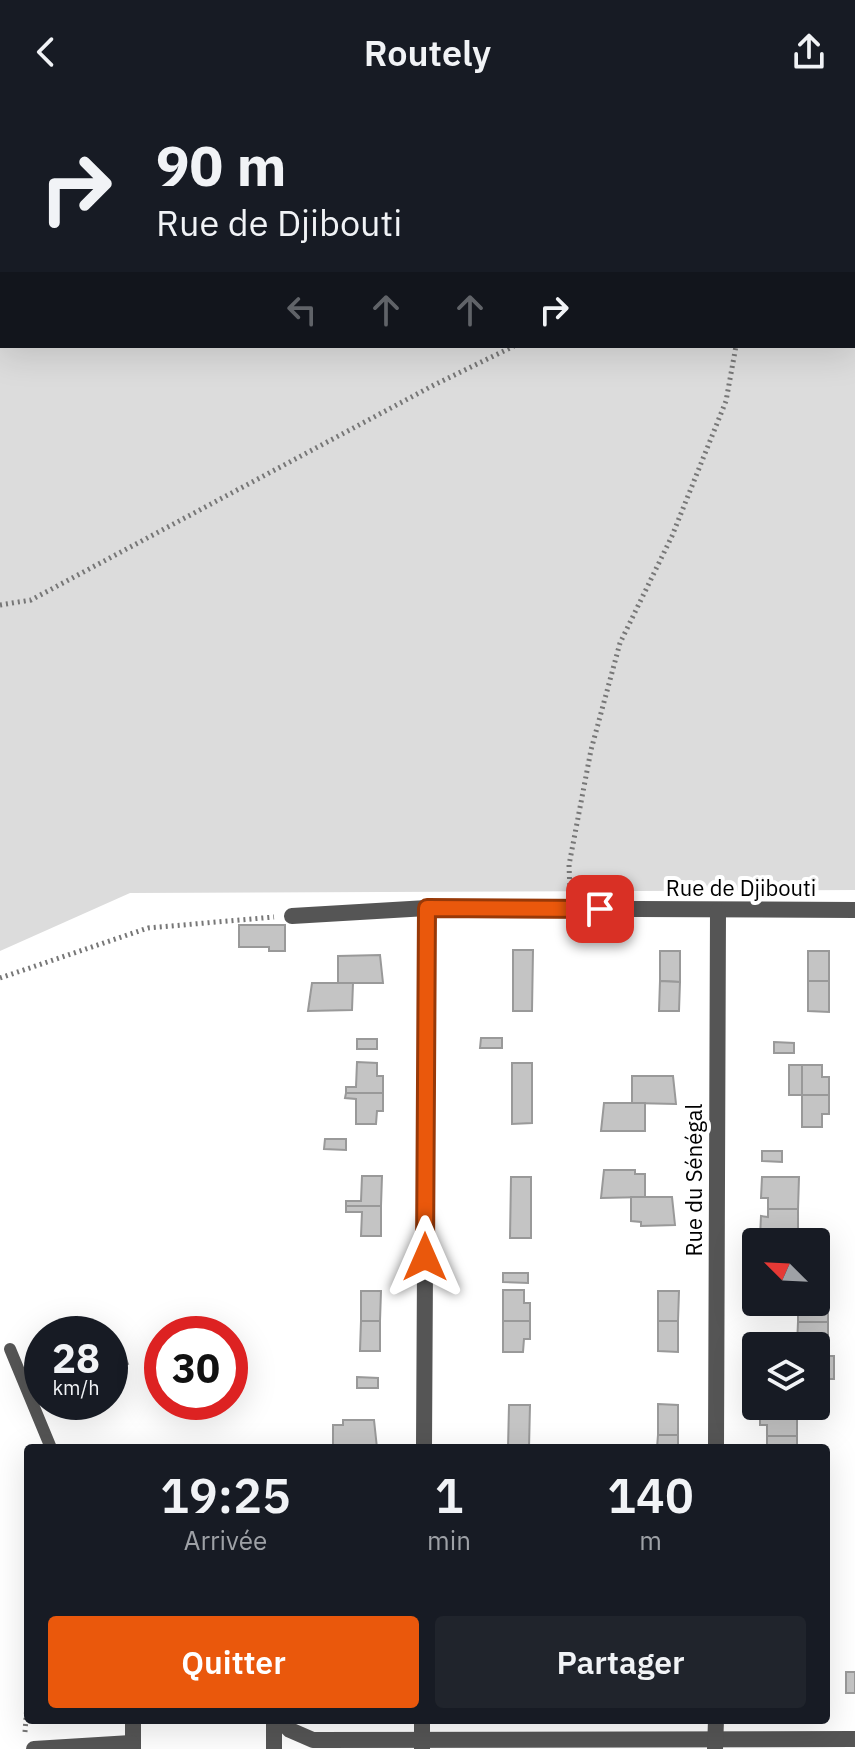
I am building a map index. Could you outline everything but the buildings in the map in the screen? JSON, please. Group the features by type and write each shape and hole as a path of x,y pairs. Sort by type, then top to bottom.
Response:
{"street":[{"name":"Rue de Djibouti","path":"292,916 427,908 855,910"},
{"path":"424,1444 427,908"},
{"name":"Rue du Sénégal","path":"716,1444 718,911"},
{"path":"30,1743 132,1746 133,1724"},
{"path":"274,1749 277,1724"},
{"path":"282,1724 313,1740 422,1745 715,1745 855,1739"},
{"path":"422,1724 422,1745"},
{"path":"715,1745 716,1724"}],"lane":[{"path":"10,1349 49,1444"}],"path":[{"path":"0,605 31,600 434,385 510,348"},
{"path":"570,908 569,865 588,764 620,643 672,536 726,401 736,348"},
{"path":"0,978 148,928 292,916"}],"shaded area":[{"path":"0,348 855,348 855,890 130,893 0,951"}],"route":[{"path":"425,1257 427,908 600,909"}]}
